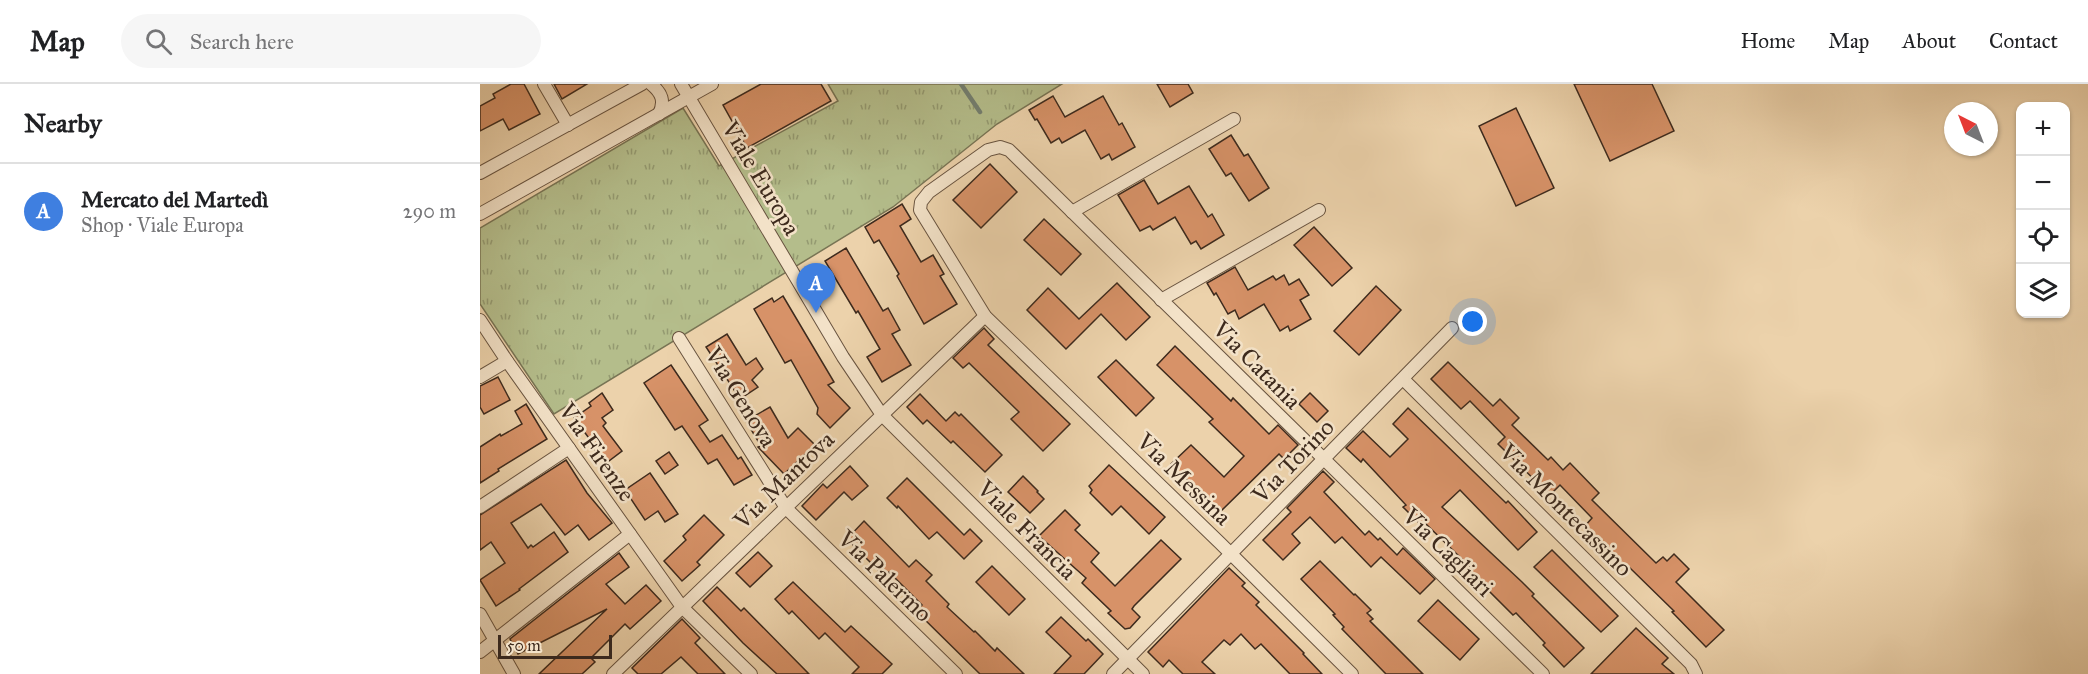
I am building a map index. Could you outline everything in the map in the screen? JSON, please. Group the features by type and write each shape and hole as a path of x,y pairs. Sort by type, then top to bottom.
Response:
{"street":[{"path":"544,84 568,125"},
{"path":"480,173 642,84"},
{"path":"651,84 662,98 659,114"},
{"name":"Viale Europa","path":"681,84 843,357 882,415"},
{"path":"480,214 712,84"},
{"path":"1072,212 1234,119"},
{"name":"Via Catania","path":"985,316 922,215 920,207 923,198 933,189 988,150 1000,147 1009,150 1323,460"},
{"path":"1161,300 1318,210"},
{"name":"Via Mantova","path":"613,674 985,316"},
{"name":"Via Messina","path":"985,316 1352,674"},
{"name":"Via Firenze","path":"480,320 682,607 751,674"},
{"name":"Via Torino","path":"1113,674 1452,328"},
{"name":"Via Genova","path":"679,338 786,508"},
{"path":"480,377 507,361"},
{"name":"Via Montecassino","path":"1403,379 1691,664 1696,674"},
{"name":"Viale Francia","path":"882,415 1143,674"},
{"path":"480,507 568,448"},
{"name":"Via Cagliari","path":"1323,460 1543,674"},
{"name":"Via Palermo","path":"786,508 956,674"},
{"path":"480,652 630,534"},
{"path":"480,614 514,674"}],"green space":[{"path":"828,84 1062,84 997,124 893,207 554,414 480,304 480,228 683,108 719,166 838,101"}],"building":[{"path":"511,84 524,84 540,114 509,130 503,119 480,131 480,106 495,98 493,94"},
{"path":"554,84 587,84 562,99"},
{"path":"761,84 821,84 831,101 747,148 723,105"},
{"path":"1157,84 1188,84 1193,93 1170,107"},
{"path":"1574,84 1652,84 1674,131 1610,161"},
{"path":"1053,96 1065,117 1103,96 1119,125 1122,123 1135,147 1112,160 1109,154 1101,159 1085,130 1062,143 1059,138 1051,143 1029,110"},
{"path":"1516,108 1554,188 1516,206 1479,126"},
{"path":"1231,135 1244,156 1248,154 1269,188 1249,201 1231,173 1226,176 1209,149"},
{"path":"990,164 1017,192 981,228 953,200"},
{"path":"1144,180 1158,204 1189,186 1208,217 1212,214 1224,235 1201,249 1196,241 1191,244 1175,217 1153,230 1150,226 1140,231 1118,195"},
{"path":"902,204 911,219 900,226 921,262 933,255 944,274 940,276 957,304 924,324 879,240 874,243 865,227"},
{"path":"1044,219 1081,254 1061,275 1024,240"},
{"path":"1314,227 1352,268 1332,286 1294,245"},
{"path":"846,248 883,311 888,308 900,330 892,334 911,365 882,382 867,357 880,349 825,261"},
{"path":"1235,267 1248,290 1273,276 1276,280 1284,275 1289,285 1299,279 1309,295 1300,300 1311,319 1290,331 1288,326 1280,331 1264,304 1239,319 1235,310 1228,314 1216,293 1214,295 1207,283"},
{"path":"1117,283 1150,317 1126,340 1101,314 1066,349 1027,310 1048,288 1079,319"},
{"path":"1376,286 1401,310 1359,355 1334,331"},
{"path":"783,296 834,382 828,385 850,408 830,428 817,414 818,408 791,360 785,363 754,309 772,298 774,302"},
{"path":"984,328 994,339 988,345 1070,424 1043,451 1011,419 1019,412 969,363 963,368 953,358"},
{"path":"727,334 746,365 756,358 763,369 752,380 758,387 740,399 706,347"},
{"path":"1175,346 1231,401 1233,398 1269,434 1278,425 1298,445 1284,459 1279,454 1220,512 1171,464 1191,445 1224,477 1244,456 1209,422 1213,419 1157,365"},
{"path":"1116,360 1154,398 1136,416 1098,377"},
{"path":"1448,362 1493,406 1500,399 1519,418 1512,425 1548,460 1551,457 1563,470 1570,463 1599,493 1592,500 1656,563 1663,557 1667,561 1674,554 1689,569 1676,582 1724,630 1706,647 1672,612 1674,611 1584,527 1592,518 1560,485 1550,495 1498,444 1505,437 1470,401 1461,409 1431,379"},
{"path":"671,365 708,420 699,426 710,442 722,435 738,459 741,457 752,475 734,485 717,459 708,464 682,426 675,430 644,383"},
{"path":"498,377 510,400 484,414 480,407 480,386"},
{"path":"602,393 613,410 602,418 606,423 603,426 622,451 605,464 574,418 591,406 589,403"},
{"path":"1310,393 1328,411 1317,422 1299,404"},
{"path":"920,394 946,421 955,412 959,416 961,414 1002,455 985,472 953,441 951,443 927,420 923,424 907,407"},
{"path":"526,404 547,439 498,469 499,471 480,483 480,447 522,424 515,411"},
{"path":"770,407 788,438 798,428 815,445 784,474 758,447 761,446 746,421"},
{"path":"1408,408 1506,503 1508,501 1537,532 1518,550 1460,490 1442,507 1522,582 1534,594 1532,596 1584,648 1564,667 1516,613 1513,615 1467,569 1470,567 1425,523 1422,526 1403,507 1406,505 1363,459 1361,462 1346,448 1363,431 1390,457 1408,439 1393,424"},
{"path":"669,452 678,465 665,474 656,461"},
{"path":"566,460 587,493 612,523 589,540 578,525 565,535 541,504 511,523 528,548 554,532 568,552 496,606 480,580 505,563 491,542 480,550 480,515"},
{"path":"1109,465 1165,517 1149,534 1121,506 1112,515 1090,493 1092,490 1089,486"},
{"path":"850,466 868,486 852,500 844,492 816,520 802,506 823,484 827,488"},
{"path":"1323,471 1334,482 1324,492 1365,535 1369,531 1378,540 1380,538 1397,555 1403,548 1435,579 1420,594 1381,557 1371,567 1342,537 1335,543 1310,517 1292,534 1300,543 1283,560 1263,540 1291,512 1287,508"},
{"path":"650,473 678,514 665,522 658,511 645,520 625,490"},
{"path":"1023,476 1044,499 1030,513 1008,492"},
{"path":"907,478 964,535 970,529 982,541 964,559 937,532 929,539 898,506 897,508 887,498"},
{"path":"1065,510 1080,525 1075,530 1099,553 1091,562 1115,586 1161,540 1181,559 1134,606 1132,609 1140,617 1130,628 1125,629 1108,613 1111,611 1082,583 1086,578 1039,536"},
{"path":"704,515 724,535 697,562 700,565 682,581 664,561 686,540 683,536"},
{"path":"864,521 909,567 916,560 932,575 926,581 949,604 947,607 995,651 997,648 1024,674 980,674 916,611 922,605 889,572 884,576 847,539"},
{"path":"1552,550 1618,616 1601,632 1534,567"},
{"path":"758,552 772,566 750,587 736,573"},
{"path":"619,553 629,567 606,584 625,604 646,585 661,601 630,629 625,624 591,658 595,662 582,674 539,674 607,609 518,654 510,639"},
{"path":"1320,561 1371,610 1367,613 1373,619 1370,621 1423,674 1386,674 1342,629 1344,627 1333,615 1335,614 1301,579"},
{"path":"992,566 1025,599 1009,615 976,582"},
{"path":"1229,568 1245,583 1242,586 1259,602 1256,605 1322,674 1290,674 1261,644 1255,649 1241,634 1230,645 1224,640 1202,662 1215,674 1183,674 1169,660 1163,667 1148,652"},
{"path":"793,582 845,632 851,626 892,664 882,674 852,674 859,667 825,633 819,639 792,611 789,614 775,599"},
{"path":"717,587 741,611 744,608 809,674 777,674 743,643 703,601"},
{"path":"1438,600 1479,639 1460,660 1418,621"},
{"path":"1061,617 1103,654 1084,674 1054,674 1071,656 1046,632"},
{"path":"682,619 700,638 695,643 725,674 698,674 681,657 661,674 638,674 632,668"},
{"path":"1636,628 1668,658 1662,664 1674,674 1591,674"}],"waterway":[{"path":"961,84 980,112"}],"place":[{"name":"Mercato del Martedì","path":"816,313"}]}
